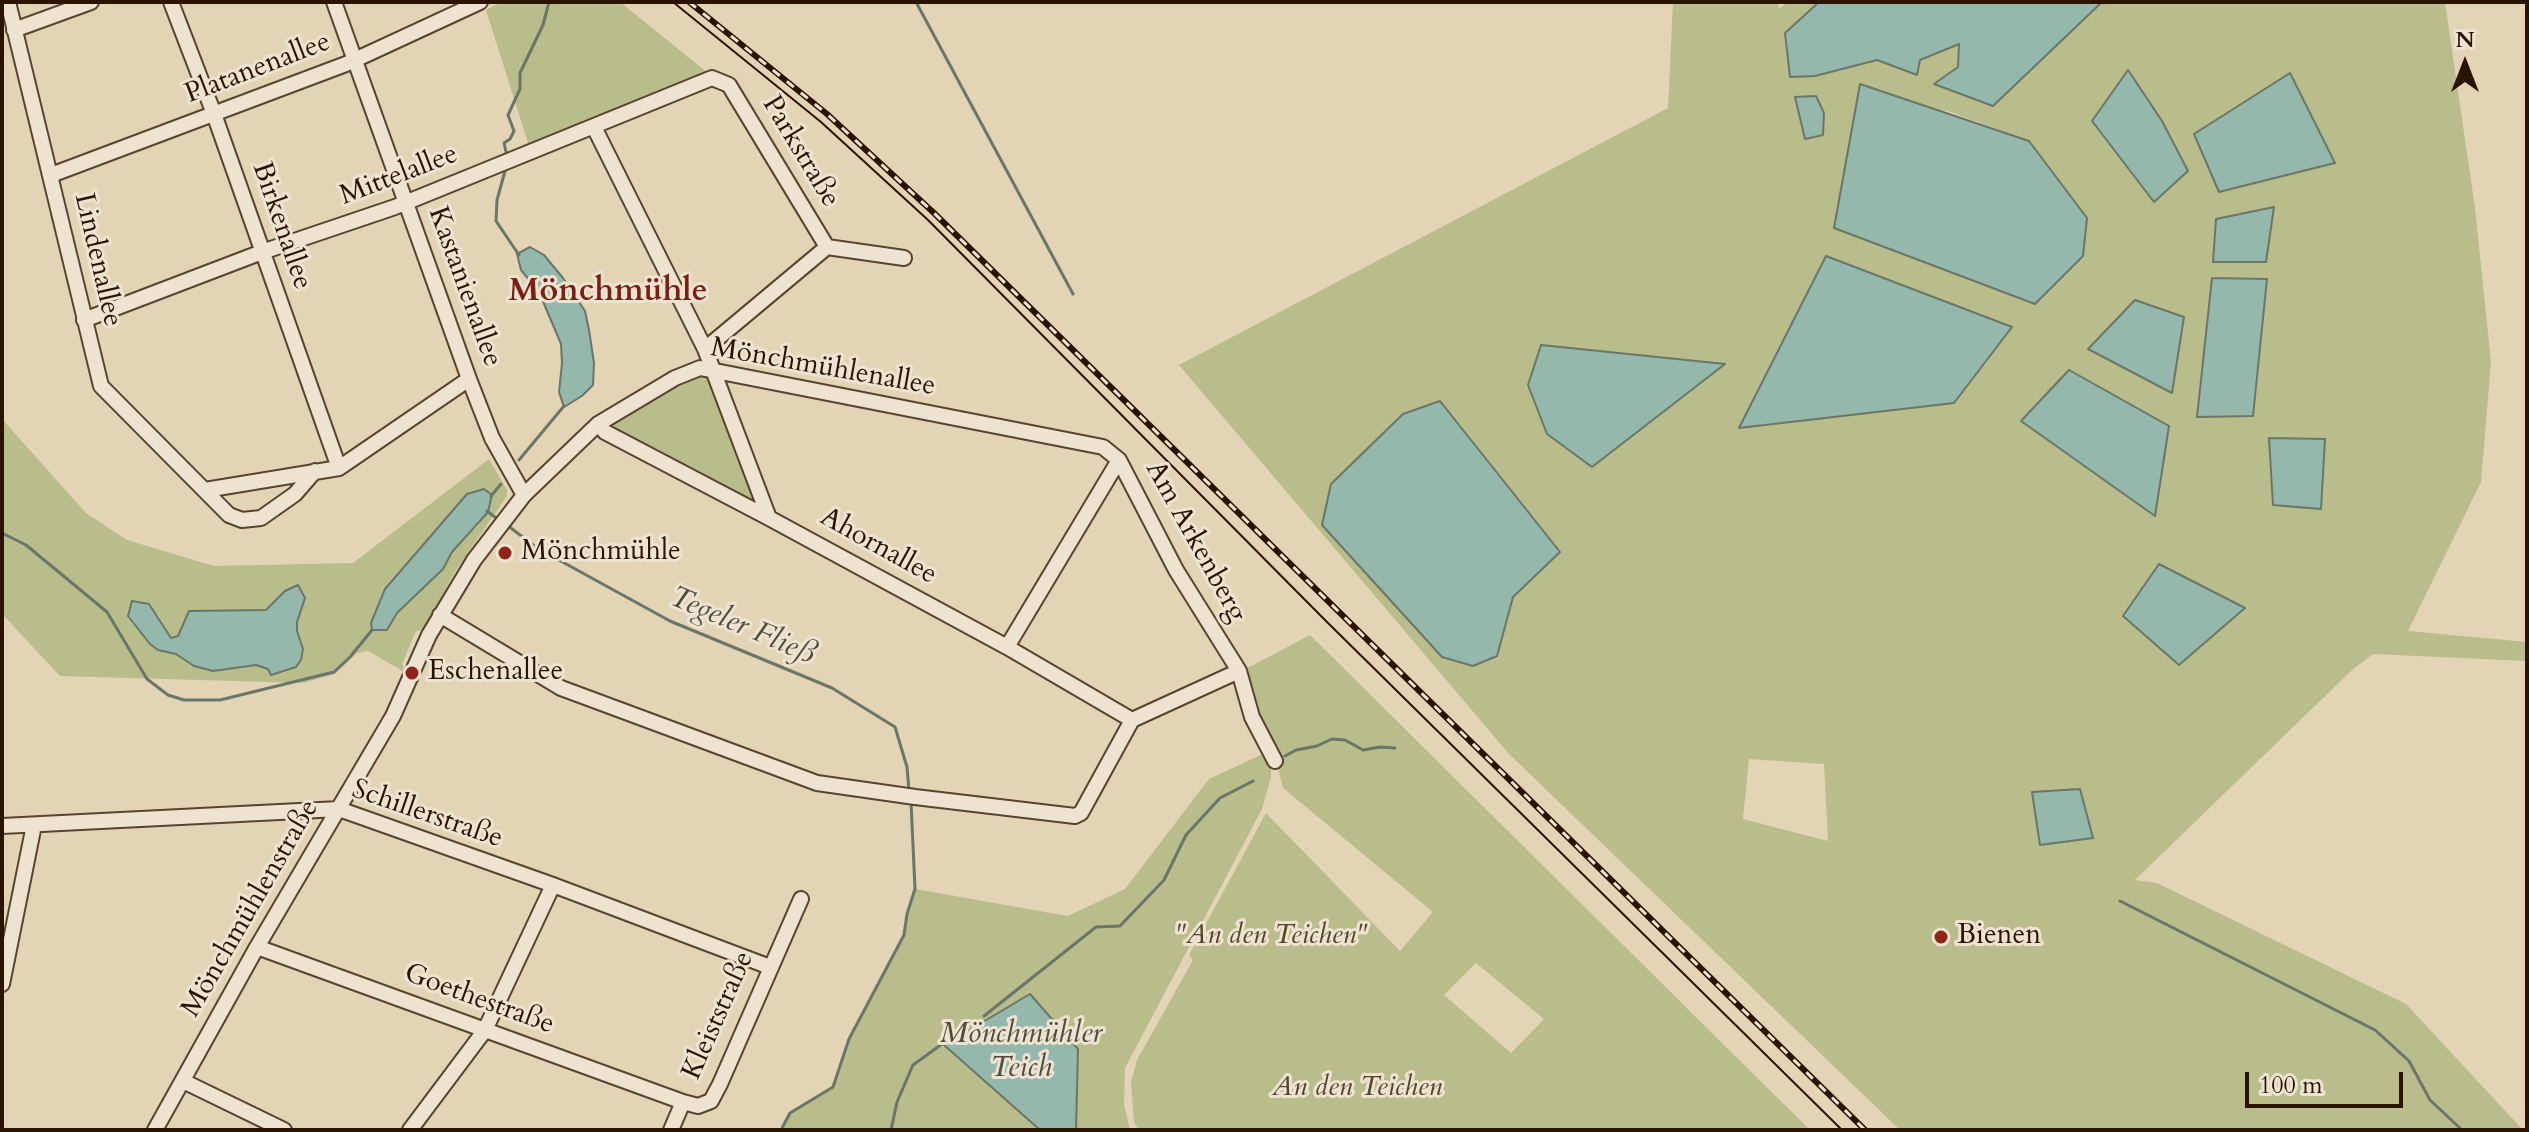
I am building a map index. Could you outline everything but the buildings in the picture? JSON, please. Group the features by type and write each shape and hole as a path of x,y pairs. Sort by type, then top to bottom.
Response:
{"street":[{"name":"Lindenallee","path":"8,2 101,386 229,515 242,520 261,518 295,494 315,471"},
{"path":"14,30 91,2"},
{"name":"Birkenallee","path":"171,2 214,114 339,468"},
{"name":"Kastanienallee","path":"334,2 469,379 492,438 524,495"},
{"name":"Platanenallee","path":"51,175 283,89 480,2"},
{"name":"Mittelallee","path":"84,320 262,252 406,202 712,78 729,85"},
{"name":"Parkstraße","path":"729,85 827,247"},
{"path":"594,127 705,349 769,518"},
{"path":"705,349 827,247 904,258"},
{"name":"Mönchmühlenallee","path":"393,716 440,615 524,495 598,424 675,378 700,368 1103,447 1119,460"},
{"path":"205,490 339,468 469,379"},
{"name":"Ahornallee","path":"598,424 605,432 1007,647 1132,720"},
{"name":"Am Arkenberg","path":"1007,647 1119,460"},
{"name":"Am Arkenberg","path":"1119,460 1176,570 1239,671 1252,717 1275,761"},
{"path":"440,615 561,688 817,783 1075,816 1081,813 1132,720 1239,671"},
{"name":"Mönchmühlenstraße","path":"155,1130 257,947 393,716"},
{"name":"Schillerstraße","path":"2,826 339,809 770,967"},
{"path":"2,984 34,825"},
{"path":"410,1130 485,1030 553,885"},
{"name":"Kleiststraße","path":"671,1130 683,1102 698,1106 711,1101 801,899"},
{"name":"Goethestraße","path":"257,947 683,1102"},
{"path":"183,1081 284,1130"}],"green space":[{"path":"502,2 620,2 708,73 529,146 486,10"},
{"path":"1673,2 1778,2 1779,9 1787,2 1819,2 1785,33 1791,77 1815,76 1877,60 1916,75 1920,60 1960,44 1958,67 1935,83 1993,106 2102,2 2445,2 2475,208 2491,362 2481,482 2408,631 2527,642 2527,661 2373,654 2351,671 2135,880 2157,883 2406,1004 2523,1130 1900,1130 1509,754 1179,365 1668,108","holes":["1942,109 2030,141 2087,219","1440,401 1559,551 1513,597","1749,759 1824,764 1828,841 1743,819"]},
{"path":"699,369 714,374 768,516 600,424"},
{"path":"2,419 86,513 127,540 214,566 353,563 489,459 507,490 507,496 456,570 423,630 416,631 402,664 406,673 368,651 357,653 335,674 303,683 60,676 2,614","holes":["484,489 492,495 488,510 479,524 452,552 443,569 397,613 467,494","285,591 303,607 297,622 299,640 285,672 271,675 268,669 256,665 213,671 194,666 176,654 158,650 131,622 159,616 161,625 171,638 254,610 266,610"]},
{"path":"1310,635 1810,1130 1139,1130 1134,1122 1131,1082 1137,1060 1193,960 1189,955 1266,813 1400,951 1433,912 1283,788 1274,751 1242,671","holes":["1476,963 1544,1019 1511,1053 1444,995"]},
{"path":"1267,752 1271,761 1271,777 1262,809 1125,1068 1124,1104 1130,1130 1076,1130 1078,1049 945,1045 1040,1130 781,1130 790,1113 833,1087 849,1039 904,935 915,889 1068,916 1125,889 1209,779"}],"water":[{"path":"1819,2 2102,2 1993,106 1934,84 1958,67 1959,44 1920,60 1917,75 1877,60 1815,76 1790,77 1785,33"},
{"path":"2128,70 2162,121 2188,171 2154,202 2092,121"},
{"path":"2290,73 2335,163 2219,192 2194,134"},
{"path":"1860,84 2029,141 2087,218 2083,256 2035,304 1834,228"},
{"path":"1816,96 1824,113 1823,135 1805,139 1795,97"},
{"path":"2274,207 2266,262 2213,262 2216,219"},
{"path":"530,247 544,255 585,311 594,363 593,385 564,407 559,392 561,344 539,292 521,270 517,254"},
{"path":"1826,256 2012,327 1954,403 1739,428"},
{"path":"2212,278 2267,279 2253,416 2197,417"},
{"path":"2135,300 2184,317 2172,393 2088,349"},
{"path":"1541,345 1725,364 1592,467 1547,434 1528,385"},
{"path":"2069,370 2169,426 2155,516 2021,421"},
{"path":"1440,401 1560,552 1513,597 1497,656 1473,666 1442,657 1322,525 1331,484 1403,414"},
{"path":"2269,438 2325,439 2321,509 2273,505"},
{"path":"484,489 492,495 488,512 452,552 443,569 397,613 387,630 372,630 371,623 385,589 467,494"},
{"path":"2159,564 2245,608 2179,665 2123,616"},
{"path":"298,585 305,598 297,622 303,649 301,660 296,667 271,675 268,669 256,665 213,671 194,666 176,654 158,650 150,644 128,616 132,601 149,604 171,638 178,636 189,611 266,610 285,591"},
{"path":"2080,789 2093,838 2040,845 2032,792"},
{"name":"Mönchmühler Teich","path":"1030,994 1078,1049 1076,1130 1040,1130 944,1045"}],"waterway":[{"path":"507,156 504,143 514,131 508,115 520,89 520,73 543,25 549,2"},
{"path":"916,2 1073,294"},
{"path":"505,171 497,200 496,221 519,255"},
{"path":"519,460 564,406"},
{"path":"491,496 501,484"},
{"name":"Tegeler Fließ","path":"487,511 500,521"},
{"name":"Tegeler Fließ","path":"507,525 537,548 670,621 832,688 895,727 907,767 909,791"},
{"name":"Tegeler Fließ","path":"2,533 26,545 107,612 147,679 168,695 184,700 220,700 334,672 372,630"},
{"path":"1285,756 1332,739 1345,740 1363,750 1395,748"},
{"path":"984,1016 1096,927 1120,926 1164,880 1186,835 1220,798 1253,781"},
{"name":"Tegeler Fließ","path":"781,1130 790,1113 833,1087 849,1039 904,935 915,889 911,802"},
{"path":"2120,901 2375,1030 2409,1061 2430,1100 2462,1130"},
{"path":"891,1130 897,1102 913,1065 967,1026"}],"tram line":[{"path":"673,2 821,122 928,220 1326,621 1842,1130"}],"railway":[{"path":"689,2 827,114 934,213 1865,1130"}],"place":[{"name":"Mönchmühle","path":"505,553"},
{"name":"Eschenallee","path":"412,673"},
{"name":"Bienen","path":"1941,937"}],"district":[{"name":"Mönchmühle","path":"608,293"}],"park label":[{"name":"\"An den Teichen\"","path":"1271,937"},
{"name":"An den Teichen","path":"1357,1089"}]}
